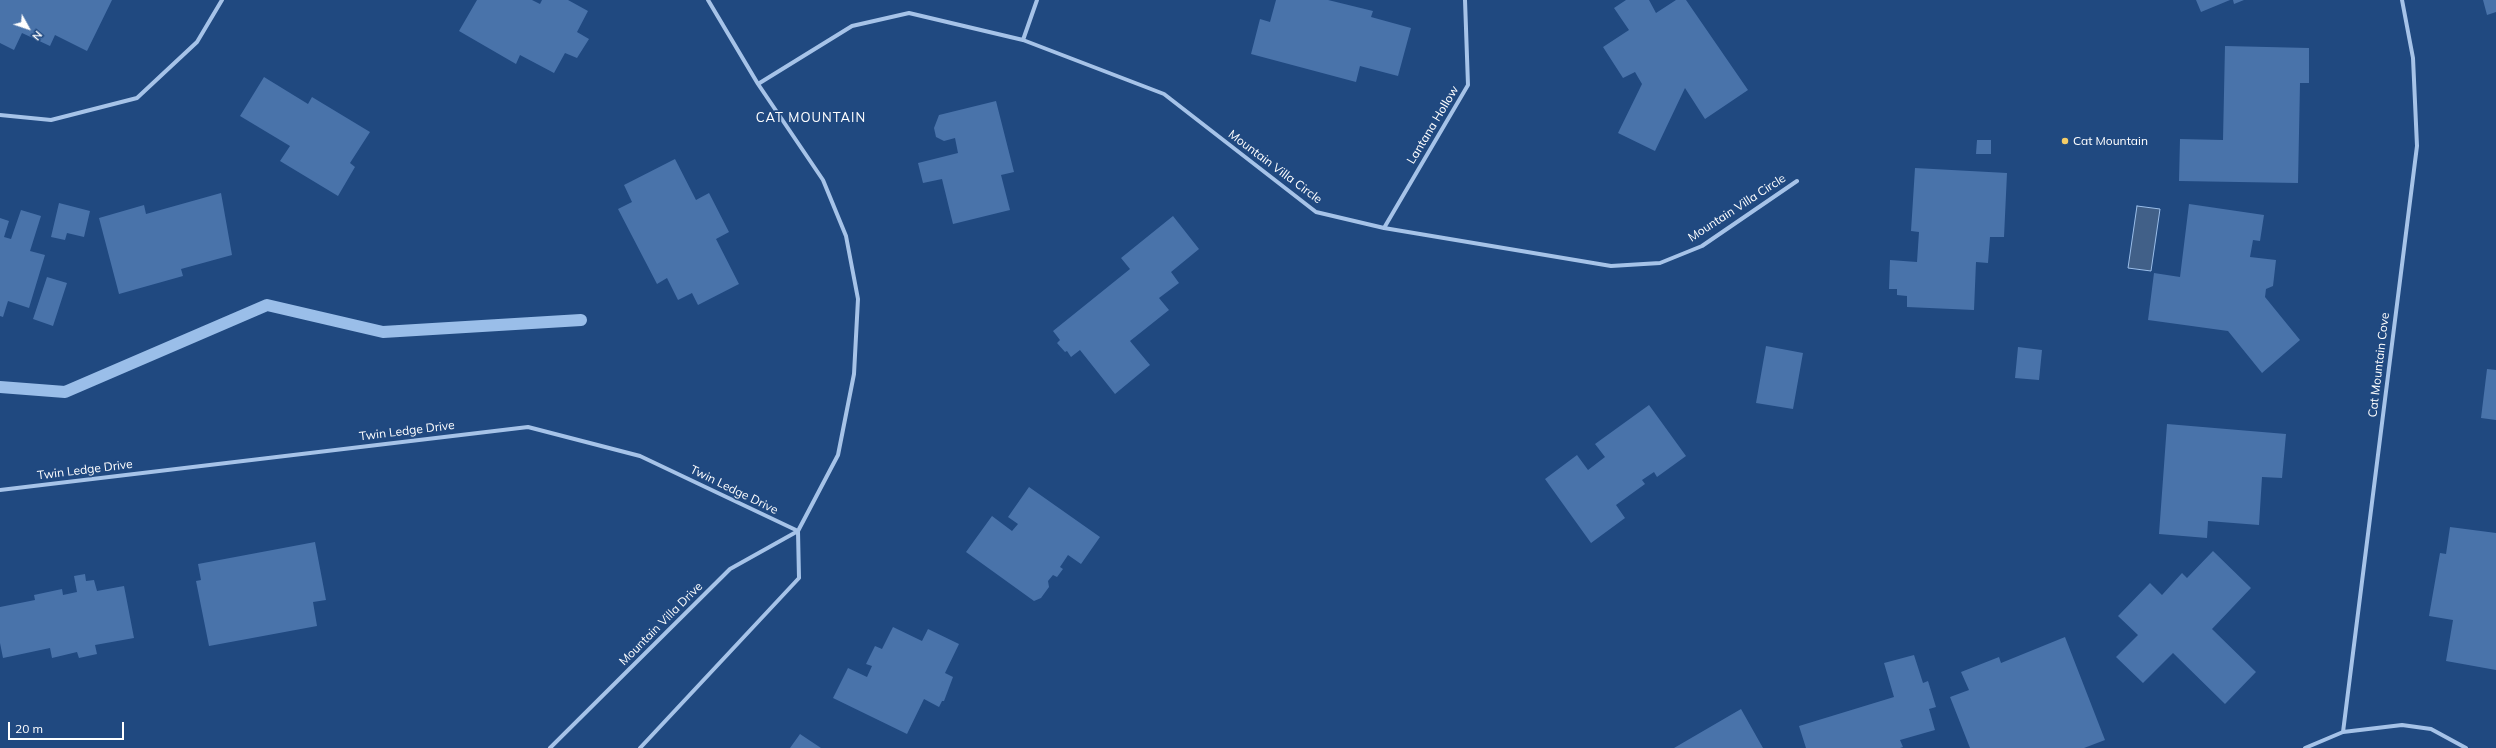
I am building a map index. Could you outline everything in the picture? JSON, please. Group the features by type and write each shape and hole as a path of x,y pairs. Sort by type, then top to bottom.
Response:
{"street":[{"path":"0,115 51,120 137,98 197,42 222,0"},
{"path":"640,748 799,578 798,531 838,455 854,374 858,299 846,236 823,180 758,84 708,0"},
{"path":"1023,40 1037,0"},
{"name":"Lantana Hollow","path":"1384,228 1468,85 1465,0"},
{"name":"Cat Mountain Cove","path":"2342,732 2417,146 2413,58 2402,0"},
{"name":"Mountain Villa Circle","path":"758,84 852,26 909,13 1023,40 1164,94 1316,212 1384,228 1611,266 1660,263 1702,246 1797,181"},
{"name":"Twin Ledge Drive","path":"0,490 528,427 640,456 798,531"},
{"name":"Mountain Villa Drive","path":"550,748 730,569 798,531"},
{"path":"2305,748 2342,732 2402,725 2431,729 2466,748"}],"water":[{"path":"2137,206 2160,209 2151,271 2128,268"}],"building":[{"path":"0,0 112,0 87,51 55,35 50,46 22,33 14,50 0,43"},
{"path":"477,0 532,0 540,4 542,0 568,0 588,11 577,32 589,39 577,58 565,53 554,73 520,55 516,64 459,31"},
{"path":"1276,0 1328,0 1373,11 1371,17 1411,28 1398,76 1360,66 1356,82 1251,54 1260,19 1270,22"},
{"path":"1626,0 1649,0 1656,13 1676,0 1686,0 1748,90 1705,119 1685,88 1655,151 1618,133 1642,84 1635,72 1623,78 1603,47 1629,30 1614,8"},
{"path":"2196,0 2230,0 2201,12"},
{"path":"2233,0 2244,0 2234,4"},
{"path":"2483,0 2496,0 2496,12 2487,15"},
{"path":"2225,46 2309,48 2309,83 2300,83 2298,183 2179,181 2180,139 2223,140"},
{"path":"264,77 308,104 312,97 370,132 350,163 355,167 338,196 280,161 290,146 240,116"},
{"path":"996,101 1014,172 1001,175 1010,210 953,224 942,179 923,183 918,163 958,153 955,138 944,141 936,137 934,128 939,115"},
{"path":"1977,140 1991,140 1991,154 1976,154"},
{"path":"675,159 696,200 709,193 729,232 716,239 739,284 698,305 692,293 678,300 667,278 657,284 618,209 632,202 624,185"},
{"path":"1915,168 2007,173 2004,237 1990,237 1988,263 1976,262 1974,310 1907,307 1907,296 1897,295 1897,289 1889,289 1890,260 1917,262 1919,232 1911,231"},
{"path":"221,193 232,255 181,269 183,276 119,294 99,218 144,205 146,214"},
{"path":"59,203 90,211 84,237 67,233 65,240 51,237"},
{"path":"2189,204 2264,215 2260,241 2253,240 2250,257 2276,260 2273,286 2266,289 2265,297 2300,340 2262,373 2228,331 2148,320 2154,273 2180,277"},
{"path":"21,210 41,216 30,251 45,255 29,308 8,301 3,317 0,316 0,218 9,221 4,237 11,239"},
{"path":"1173,216 1199,249 1171,272 1179,283 1159,298 1169,310 1130,341 1150,365 1115,394 1080,350 1071,357 1067,351 1065,352 1057,343 1060,340 1053,331 1130,269 1121,258"},
{"path":"47,277 67,283 53,326 33,319"},
{"path":"1766,346 1803,353 1793,409 1756,403"},
{"path":"2018,347 2042,350 2039,380 2015,378"},
{"path":"2487,369 2496,370 2496,420 2481,418"},
{"path":"1649,405 1686,456 1657,477 1654,472 1642,480 1645,484 1616,505 1625,518 1591,543 1545,479 1577,455 1588,470 1605,457 1595,444"},
{"path":"2167,424 2286,434 2282,478 2262,477 2259,525 2208,521 2207,538 2159,534"},
{"path":"1029,487 1100,537 1081,564 1068,555 1060,567 1063,569 1057,577 1053,575 1048,581 1049,587 1041,598 1034,601 966,552 992,516 1012,531 1018,524 1008,517"},
{"path":"2450,527 2496,533 2496,670 2446,661 2453,620 2429,616 2440,553 2446,554"},
{"path":"315,542 326,600 313,602 317,626 209,646 196,581 201,580 198,564"},
{"path":"2213,551 2251,588 2212,629 2256,672 2225,704 2173,653 2143,683 2116,657 2138,635 2118,616 2150,583 2162,595 2182,573 2187,578"},
{"path":"85,574 86,581 94,580 97,591 124,586 134,638 95,645 97,654 79,658 77,652 52,658 50,648 3,658 0,643 0,607 35,600 34,595 62,589 63,595 77,592 74,576"},
{"path":"893,627 922,641 928,629 959,644 945,673 953,677 944,701 942,701 939,707 924,699 907,734 833,698 848,668 867,677 872,666 866,664 875,646 882,649"},
{"path":"2065,637 2105,740 2084,748 1970,748 1950,697 1969,690 1961,672 1999,657 2001,663"},
{"path":"1914,655 1923,683 1928,681 1936,707 1929,709 1935,730 1900,740 1903,747 1900,748 1806,748 1799,726 1894,697 1884,663"},
{"path":"1741,709 1763,748 1674,748"},
{"path":"800,734 821,748 790,748"}],"waterway":[{"path":"0,387 65,392 267,305 383,332 581,320"}],"place":[{"name":"Cat Mountain","path":"2065,141"}],"district":[{"name":"CAT MOUNTAIN","path":"811,118"}]}
